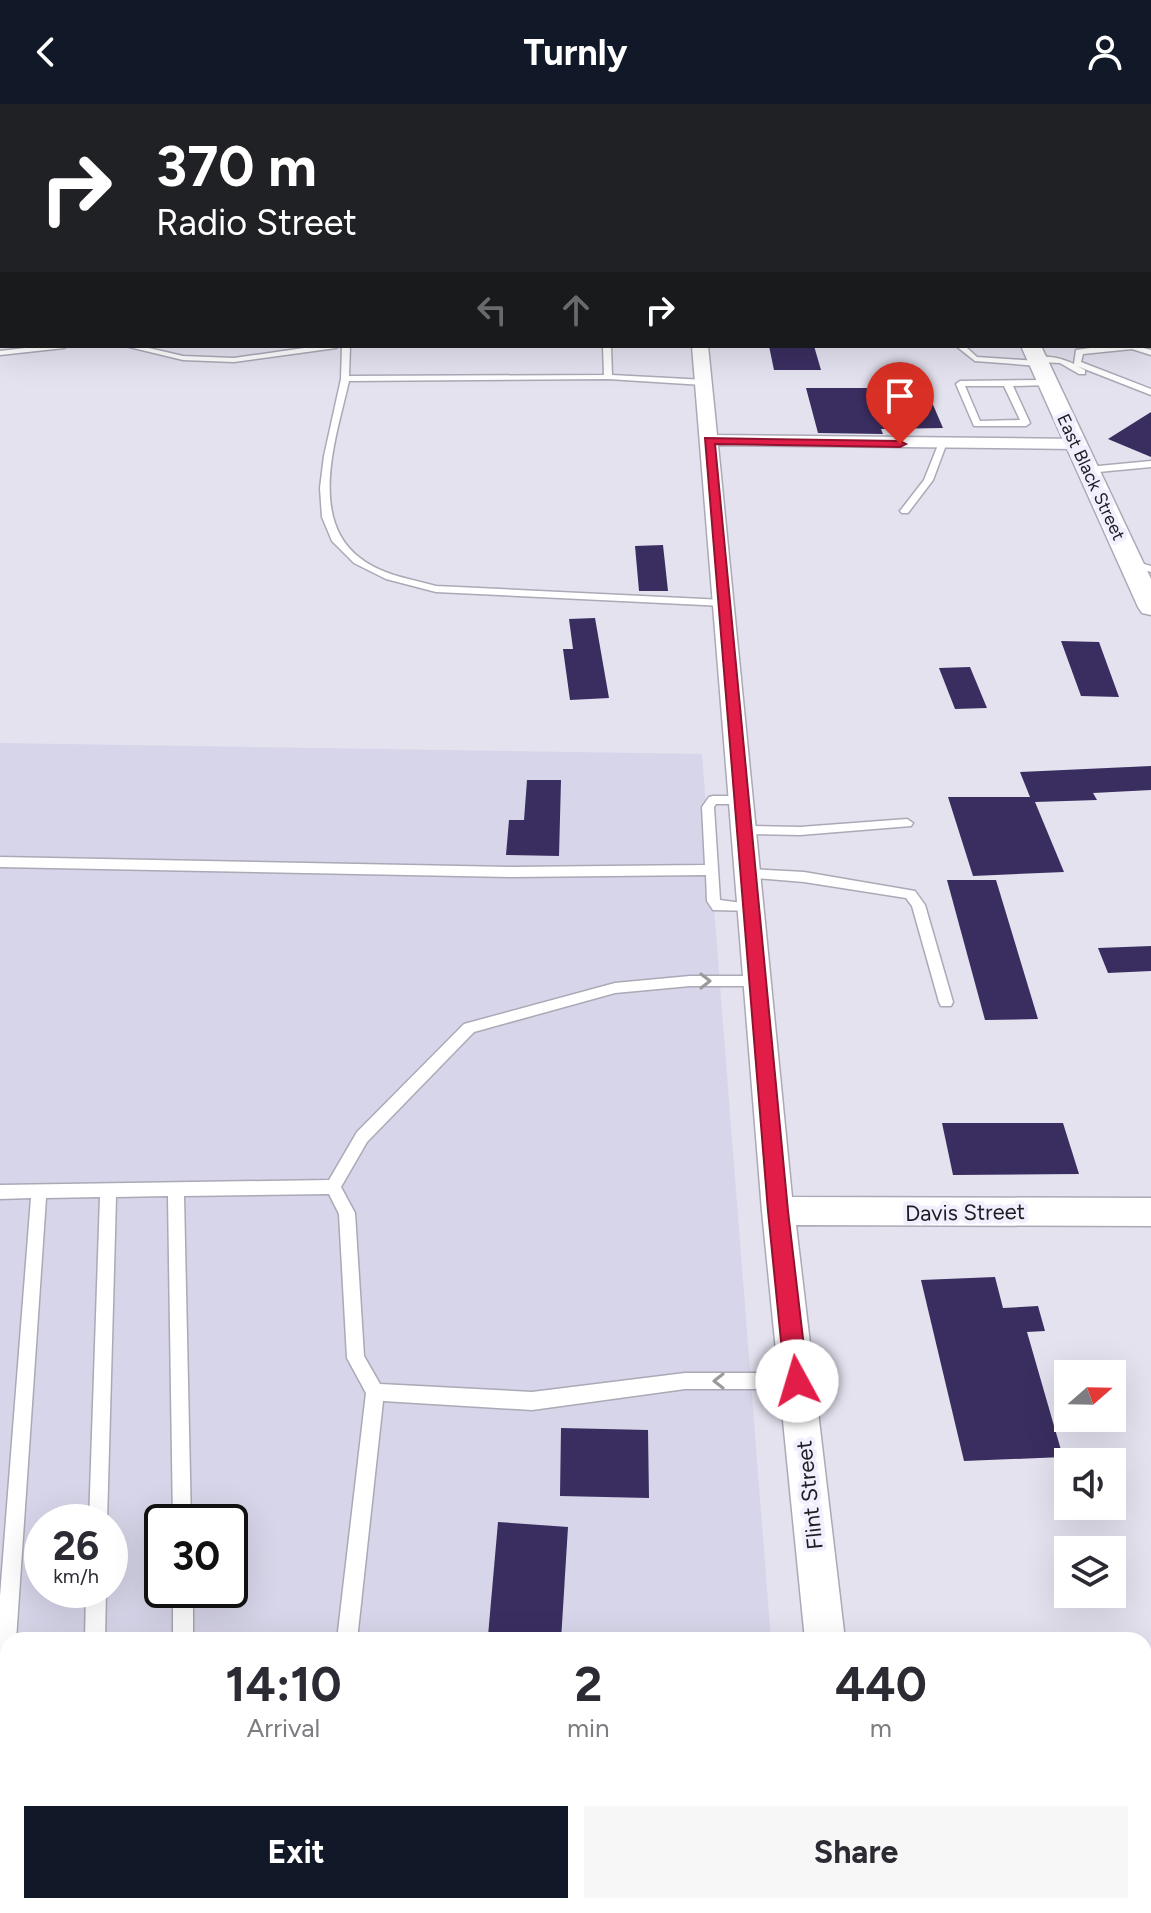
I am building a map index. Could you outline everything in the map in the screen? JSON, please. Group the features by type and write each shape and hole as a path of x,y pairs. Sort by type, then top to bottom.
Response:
{"street":[{"name":"Flint Street","path":"700,348 741,800 732,840 748,874 778,1211 824,1632"},
{"name":"East Black Street","path":"1043,363 1088,470 1141,566 1151,607"},
{"path":"709,440 942,445 1076,444"},
{"name":"Davis Street","path":"778,1211 1151,1212"}],"lane":[{"path":"0,353 46,348"},
{"path":"138,348 183,358 234,360 321,348"},
{"path":"346,348 345,379 326,472 325,516 330,534 354,560 398,582 436,589 724,603"},
{"path":"607,348 608,377"},
{"path":"962,348 975,359 1043,363 1151,393"},
{"path":"1007,383 1026,423 977,424 960,384 1007,383 1069,348"},
{"path":"1115,348 1079,352 1077,363 1151,393"},
{"path":"345,379 608,377 703,382"},
{"path":"905,511 928,480 942,445"},
{"path":"1088,470 1151,464"},
{"path":"751,908 718,907 714,901 713,870 732,840 907,823"},
{"path":"0,862 512,872 713,870"},
{"path":"748,874 804,877 910,894 918,905 946,1002"},
{"path":"333,1187 362,1137 469,1028 615,988 758,981"},
{"path":"0,1192 333,1187"},
{"path":"333,1187 347,1213 356,1358 375,1392 348,1632"},
{"path":"176,1190 182,1504"},
{"path":"99,1504 108,1191"},
{"path":"7,1632 39,1192"},
{"path":"375,1392 532,1401 685,1381 797,1381"},
{"path":"95,1632 96,1608"},
{"path":"183,1608 183,1632"}],"shaded area":[{"path":"0,743 702,754 770,1632 0,1632"}],"building":[{"path":"769,348 815,348 821,370 774,370"},
{"path":"881,372 919,372 943,428 881,429 883,434 818,433 806,388 887,388"},
{"path":"1151,412 1151,457 1108,439"},
{"path":"663,545 668,591 639,591 635,546"},
{"path":"595,618 609,698 570,700 563,649 573,649 569,619"},
{"path":"1061,641 1099,642 1119,697 1081,696"},
{"path":"970,667 987,708 955,709 939,668"},
{"path":"1151,766 1151,790 1093,793 1097,800 1035,802 1064,872 973,876 948,797 1030,797 1020,772"},
{"path":"527,780 561,780 559,856 506,855 509,820 524,820"},
{"path":"947,880 996,880 1038,1019 985,1020"},
{"path":"1151,946 1151,971 1108,973 1098,948"},
{"path":"942,1123 1063,1123 1079,1174 953,1175"},
{"path":"995,1277 1003,1308 1038,1306 1045,1331 1027,1332 1060,1448 1054,1448 1054,1457 964,1461 921,1280"},
{"path":"561,1428 648,1430 649,1498 560,1496"},
{"path":"498,1522 568,1527 561,1632 488,1632"}],"route":[{"path":"797,1381 778,1211 709,440 900,444"}]}
